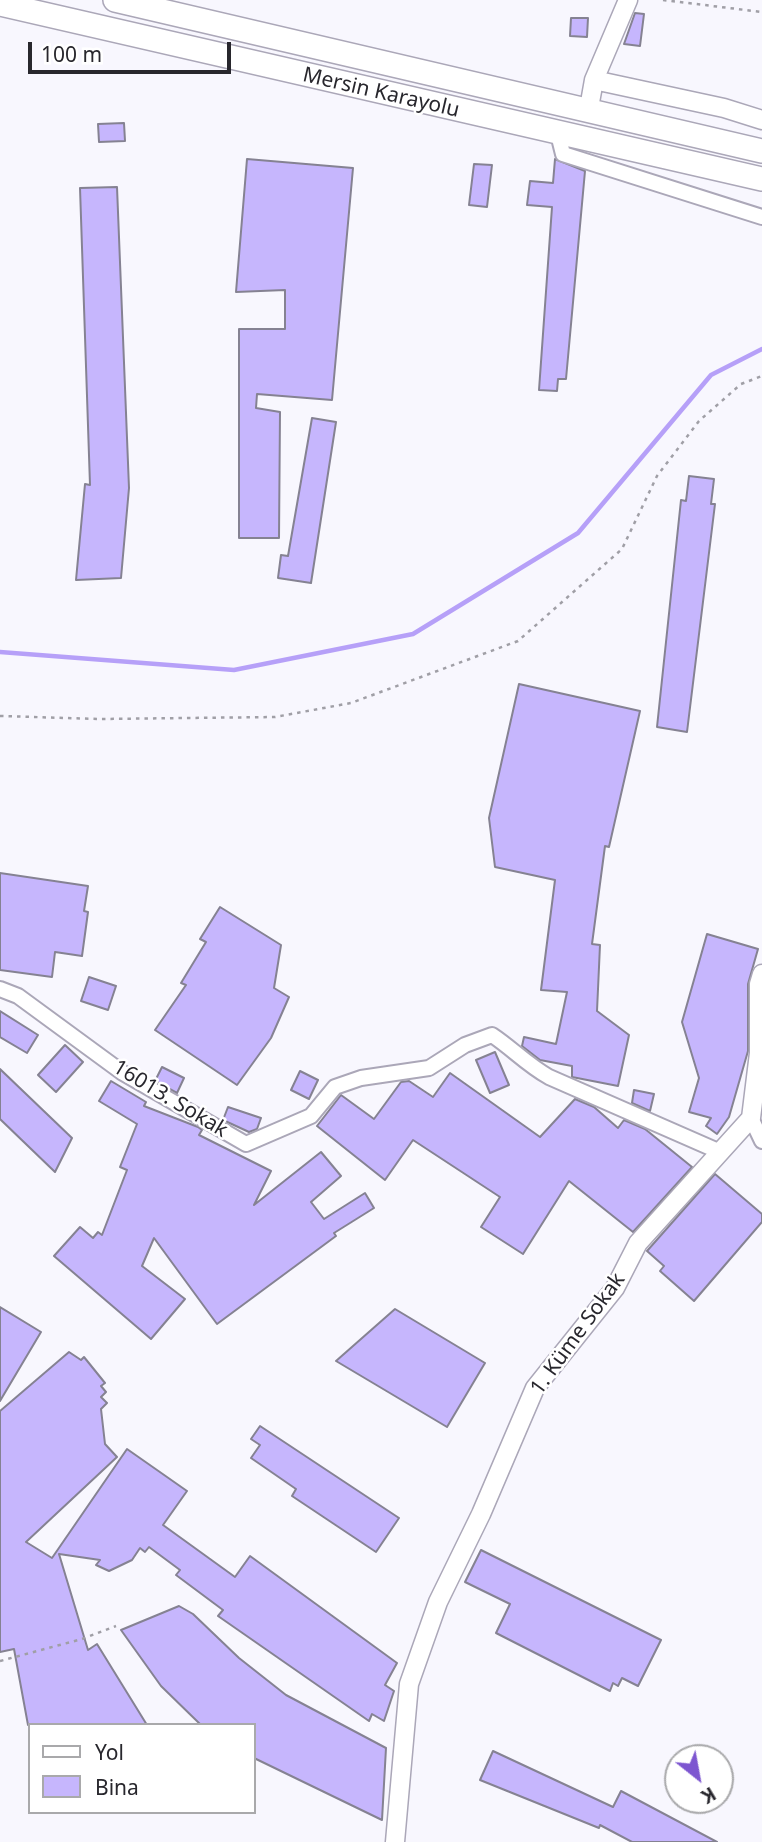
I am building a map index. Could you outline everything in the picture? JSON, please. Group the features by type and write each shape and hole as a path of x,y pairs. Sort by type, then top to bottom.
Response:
{"highway":[{"name":"Mersin Karayolu","path":"115,0 589,108 762,151"},
{"name":"Mersin Karayolu","path":"0,4 762,179"}],"street":[{"path":"589,108 594,80 628,0"},
{"path":"594,80 724,108 762,120"},
{"path":"558,134 563,154 762,217"},
{"path":"762,974 759,984 759,1053 751,1118 762,1141"},
{"name":"16013. Sokak","path":"0,989 18,996 123,1073 246,1144 311,1116 335,1087 361,1078 429,1068 465,1045 492,1035 509,1047 522,1062 549,1077 718,1151"},
{"name":"1. Küme Sokak","path":"395,1842 409,1685 438,1602 481,1514 535,1388 615,1288 638,1243 718,1151 751,1118"}],"path":[{"path":"663,0 762,12"},
{"path":"0,716 100,719 275,717 351,703 518,641 622,549 657,476 699,421 741,384 762,376"},
{"path":"0,1661 82,1639 116,1626"}],"building":[{"path":"635,13 644,14 640,46 624,44"},
{"path":"571,18 588,18 587,37 570,36"},
{"path":"124,123 125,141 99,142 98,124"},
{"path":"247,159 353,168 332,400 257,394 256,408 280,412 279,538 239,538 239,329 285,329 285,290 236,292"},
{"path":"555,159 585,171 566,379 558,379 557,391 539,390 552,207 527,205 530,181 553,183"},
{"path":"474,164 492,165 487,207 469,205"},
{"path":"117,187 129,488 121,578 76,580 85,484 90,485 80,188"},
{"path":"312,418 336,422 311,583 278,578 281,555 288,556"},
{"path":"689,476 714,479 711,504 715,504 687,732 657,727 681,500 686,501"},
{"path":"519,684 640,711 609,847 605,846 592,944 600,945 597,1011 629,1035 618,1086 572,1077 572,1066 540,1060 522,1046 524,1037 556,1044 567,992 541,990 555,880 495,867 489,818"},
{"path":"0,873 88,886 84,911 88,912 82,956 55,952 52,977 0,970"},
{"path":"220,907 281,945 274,988 289,997 271,1038 237,1085 155,1030 186,985 181,983 206,942 200,939"},
{"path":"707,934 758,949 748,984 748,1051 729,1117 717,1134 706,1126 711,1118 689,1112 699,1078 682,1022"},
{"path":"89,977 116,986 108,1010 81,1001"},
{"path":"0,1011 38,1035 27,1053 0,1037"},
{"path":"65,1045 83,1062 56,1092 38,1075"},
{"path":"495,1052 509,1085 490,1093 476,1060"},
{"path":"162,1067 184,1078 177,1093 155,1081"},
{"path":"0,1069 72,1138 55,1172 0,1119"},
{"path":"300,1071 318,1080 309,1099 291,1090"},
{"path":"450,1073 540,1137 575,1099 594,1107 618,1128 624,1120 645,1129 692,1167 633,1232 569,1181 523,1254 481,1227 500,1197 413,1140 385,1180 317,1126 341,1095 374,1119 401,1082 409,1081 433,1097"},
{"path":"111,1081 146,1102 144,1106 198,1127 202,1130 199,1135 271,1171 254,1205 321,1152 341,1176 311,1202 324,1219 365,1193 374,1208 334,1233 336,1236 217,1324 154,1238 142,1266 185,1299 151,1339 54,1256 80,1227 93,1238 98,1232 102,1235 127,1170 120,1167 137,1124 99,1101"},
{"path":"634,1090 654,1094 650,1111 632,1103"},
{"path":"228,1107 261,1118 257,1129 249,1132 223,1120"},
{"path":"715,1174 762,1214 762,1222 694,1301 660,1271 664,1266 647,1251"},
{"path":"0,1307 41,1332 0,1401"},
{"path":"395,1309 485,1363 447,1427 336,1361"},
{"path":"69,1352 81,1360 84,1357 105,1383 101,1386 106,1392 101,1397 107,1403 101,1409 105,1444 117,1457 26,1542 52,1558 127,1449 187,1491 163,1525 235,1577 250,1556 397,1663 385,1685 394,1691 384,1721 372,1714 369,1721 218,1616 223,1610 176,1575 180,1570 149,1547 145,1552 140,1548 132,1560 109,1571 96,1565 100,1560 59,1554 88,1650 97,1644 146,1723 28,1725 14,1649 0,1652 0,1411"},
{"path":"260,1426 399,1518 376,1552 292,1496 296,1489 251,1458 260,1445 251,1439"},
{"path":"481,1550 661,1640 638,1686 622,1678 618,1686 613,1683 610,1691 496,1633 510,1604 465,1582"},
{"path":"179,1606 193,1614 239,1658 286,1695 386,1748 382,1820 256,1759 256,1723 199,1723 161,1686 121,1630"},
{"path":"493,1751 613,1807 621,1791 717,1842 632,1842 600,1825 599,1828 480,1780"}],"waterway":[{"path":"0,652 234,670 413,634 578,533 711,375 762,349"}]}
